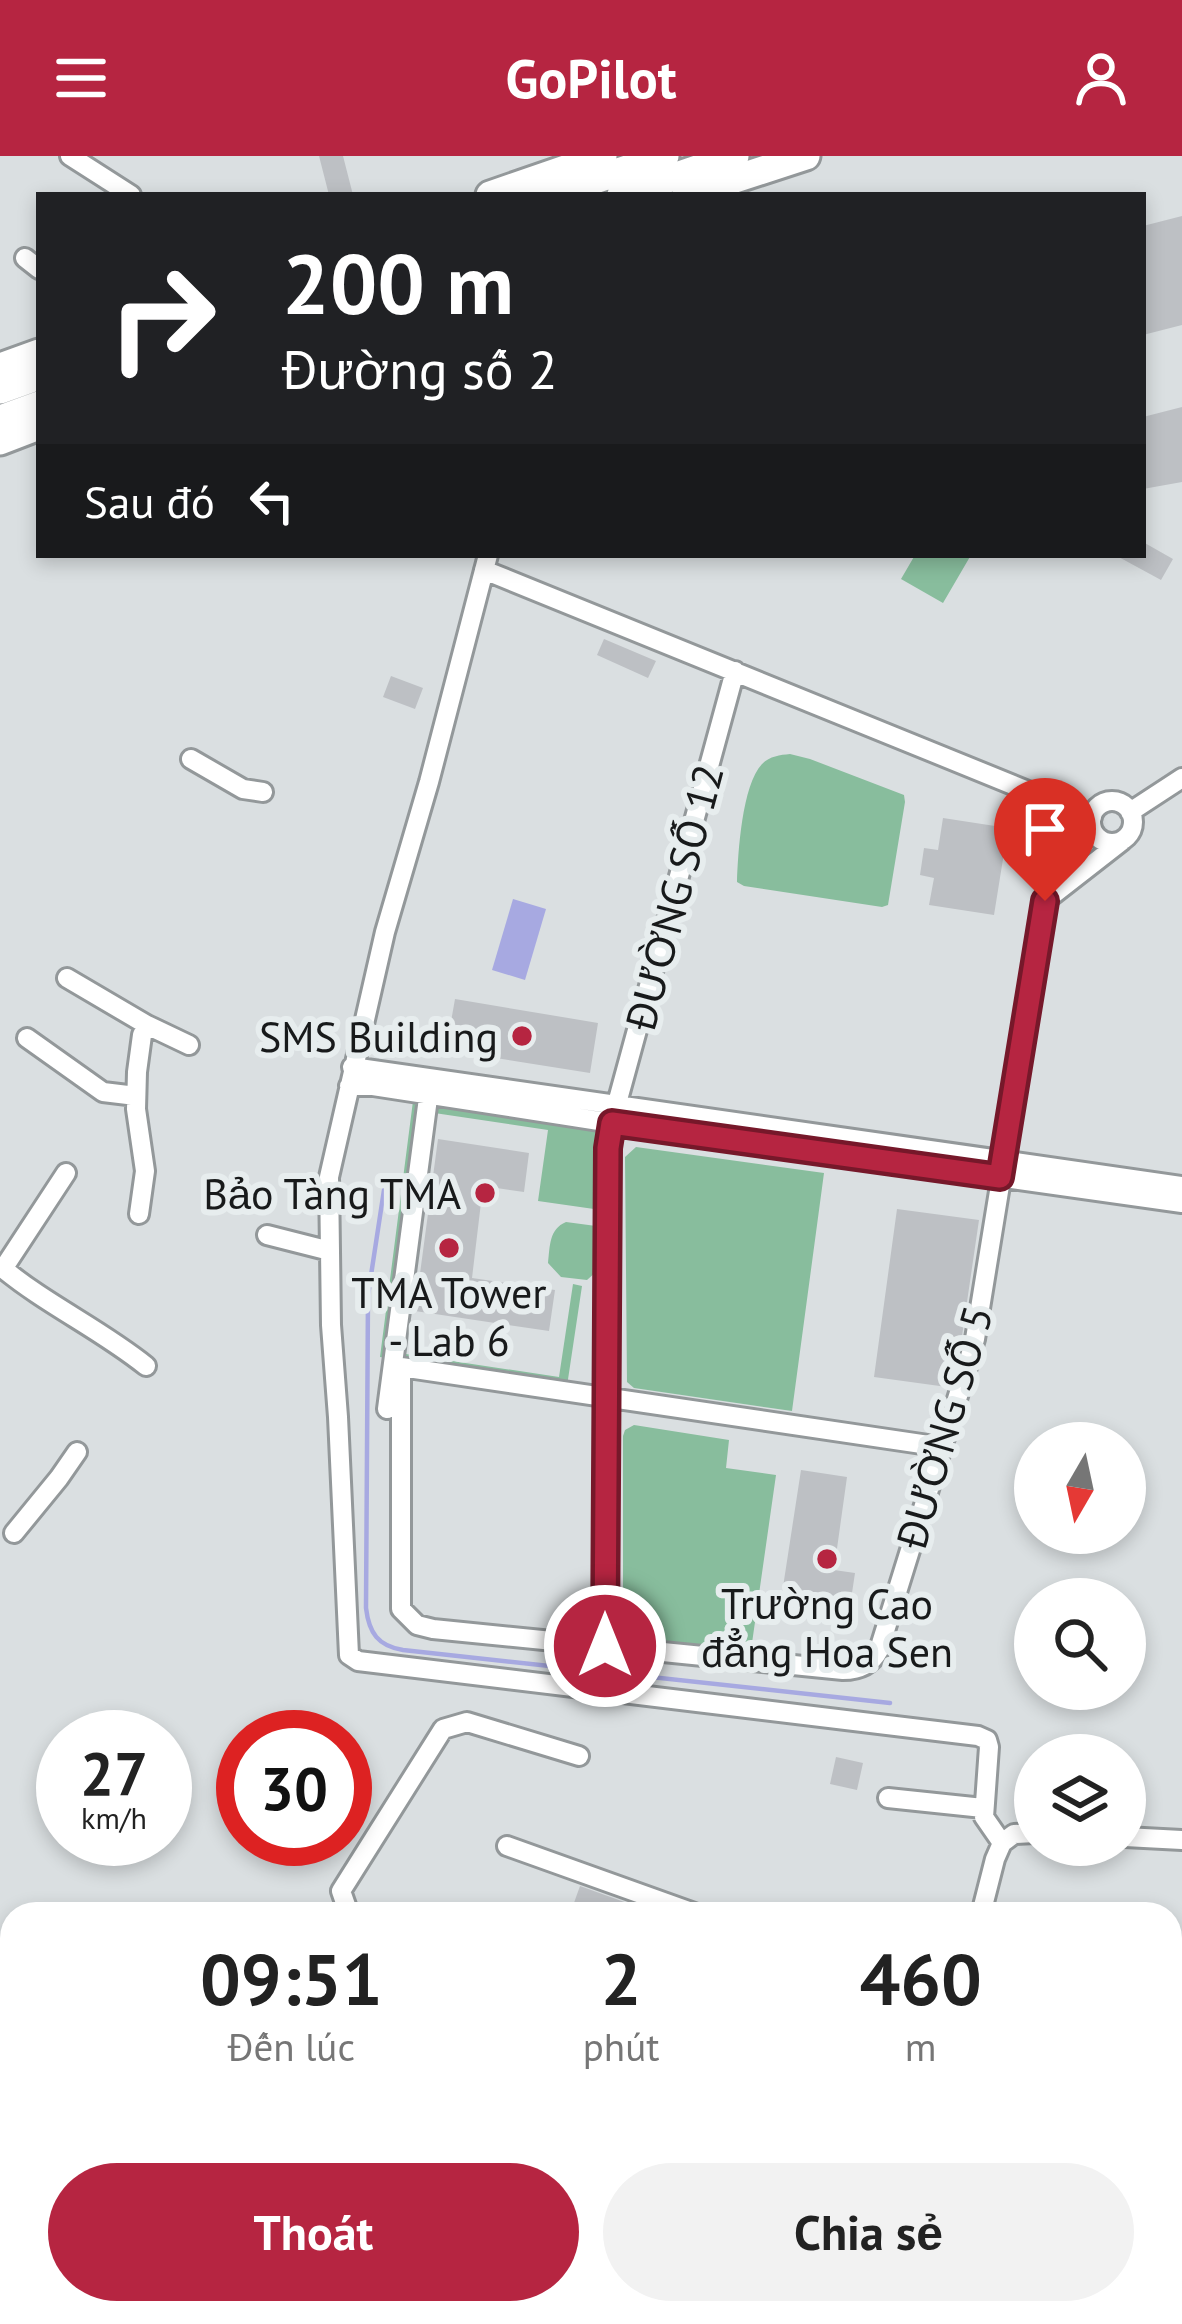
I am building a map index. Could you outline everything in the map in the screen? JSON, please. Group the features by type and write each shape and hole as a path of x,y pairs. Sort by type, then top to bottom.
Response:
{"highway":[{"path":"496,192 540,156"},
{"path":"501,192 603,156"},
{"path":"560,192 665,156"},
{"path":"629,192 735,156"},
{"path":"695,192 806,156"},
{"path":"0,368 36,354"},
{"path":"0,390 36,377"},
{"path":"0,419 36,406"},
{"path":"0,441 36,427"}],"street":[{"path":"70,156 126,192"},
{"path":"1002,1843 987,1824 983,1808 989,1747 978,1736 351,1658 331,1325 329,1177 385,932 486,562 735,671 1092,817"},
{"name":"ĐƯỜNG SỐ 12","path":"605,1646 608,1148 735,671"},
{"path":"191,759 243,788 262,792"},
{"path":"1130,812 1182,778"},
{"name":"ĐƯỜNG SỐ 5","path":"605,1646 843,1670 863,1667 879,1650 974,1339 1062,804"},
{"path":"1045,901 1125,839 1132,828 1130,812 1121,804 1100,806 1092,817 1093,830 1100,839 1113,843 1125,839"},
{"path":"68,978 190,1046"},
{"path":"139,1214 145,1171 136,1096 147,1025"},
{"path":"27,1038 103,1091 136,1096"},
{"path":"351,1076 1001,1168 1182,1186"},
{"path":"387,1409 429,1087"},
{"path":"1001,1168 1182,1203"},
{"path":"66,1173 2,1267 146,1366"},
{"path":"267,1235 330,1251"},
{"path":"605,1646 433,1629 404,1615 399,1594 401,1367 942,1448"},
{"path":"14,1533 77,1452"},
{"path":"344,1902 340,1891 443,1729 467,1722 579,1756"},
{"path":"888,1798 983,1808"},
{"path":"984,1902 995,1858 1002,1843 1014,1836"},
{"path":"1146,1839 1182,1840"},
{"path":"507,1846 663,1902"}],"green space":[{"path":"913,558 969,558 943,603 901,579"},
{"path":"790,754 904,795 888,905 737,882 742,820 755,774 768,759"},
{"path":"413,1101 605,1128 594,1209 538,1201 548,1130 421,1111 386,1351 559,1377 573,1284 582,1286 567,1386 380,1357"},
{"path":"636,1147 824,1173 792,1411 634,1388 627,1382 625,1157"},
{"path":"566,1222 596,1226 603,1233 596,1272 587,1280 561,1277 548,1263 553,1234"},
{"path":"634,1425 729,1440 726,1468 776,1475 751,1650 633,1639 623,1633 623,1436"}],"water":[{"path":"513,899 546,909 525,980 492,970"}],"building":[{"path":"319,156 343,156 352,192 328,192"},
{"path":"1182,216 1182,325 1146,334 1146,225"},
{"path":"1182,407 1182,482 1146,488 1146,416"},
{"path":"1146,544 1173,559 1161,580 1121,558 1146,558"},
{"path":"604,639 656,661 648,678 597,655"},
{"path":"391,676 423,688 415,709 383,697"},
{"path":"943,818 1008,828 994,915 929,905 934,878 920,875 924,848 938,850"},
{"name":"SMS Building","path":"455,999 598,1023 590,1073 446,1050"},
{"name":"TMA Tower - Lab 6","path":"438,1139 529,1153 524,1192 483,1186 472,1278 555,1290 549,1331 415,1311"},
{"path":"897,1209 979,1220 962,1336 947,1387 874,1377"},
{"path":"801,1470 847,1477 834,1570 855,1573 849,1613 828,1610 827,1621 779,1613"},
{"path":"836,1757 863,1763 857,1790 830,1784"},
{"path":"580,1886 624,1902 574,1902"}],"waterway":[{"path":"384,1190 368,1295 366,1608 376,1637 403,1650 890,1703"}],"place":[{"name":"SMS Building","path":"522,1036"},
{"name":"Bảo Tàng TMA","path":"485,1193"},
{"name":"TMA Tower - Lab 6","path":"449,1248"},
{"name":"Trường Cao đẳng Hoa Sen","path":"827,1559"}],"route":[{"path":"605,1646 608,1148 612,1123 1000,1177 1045,901"}]}
